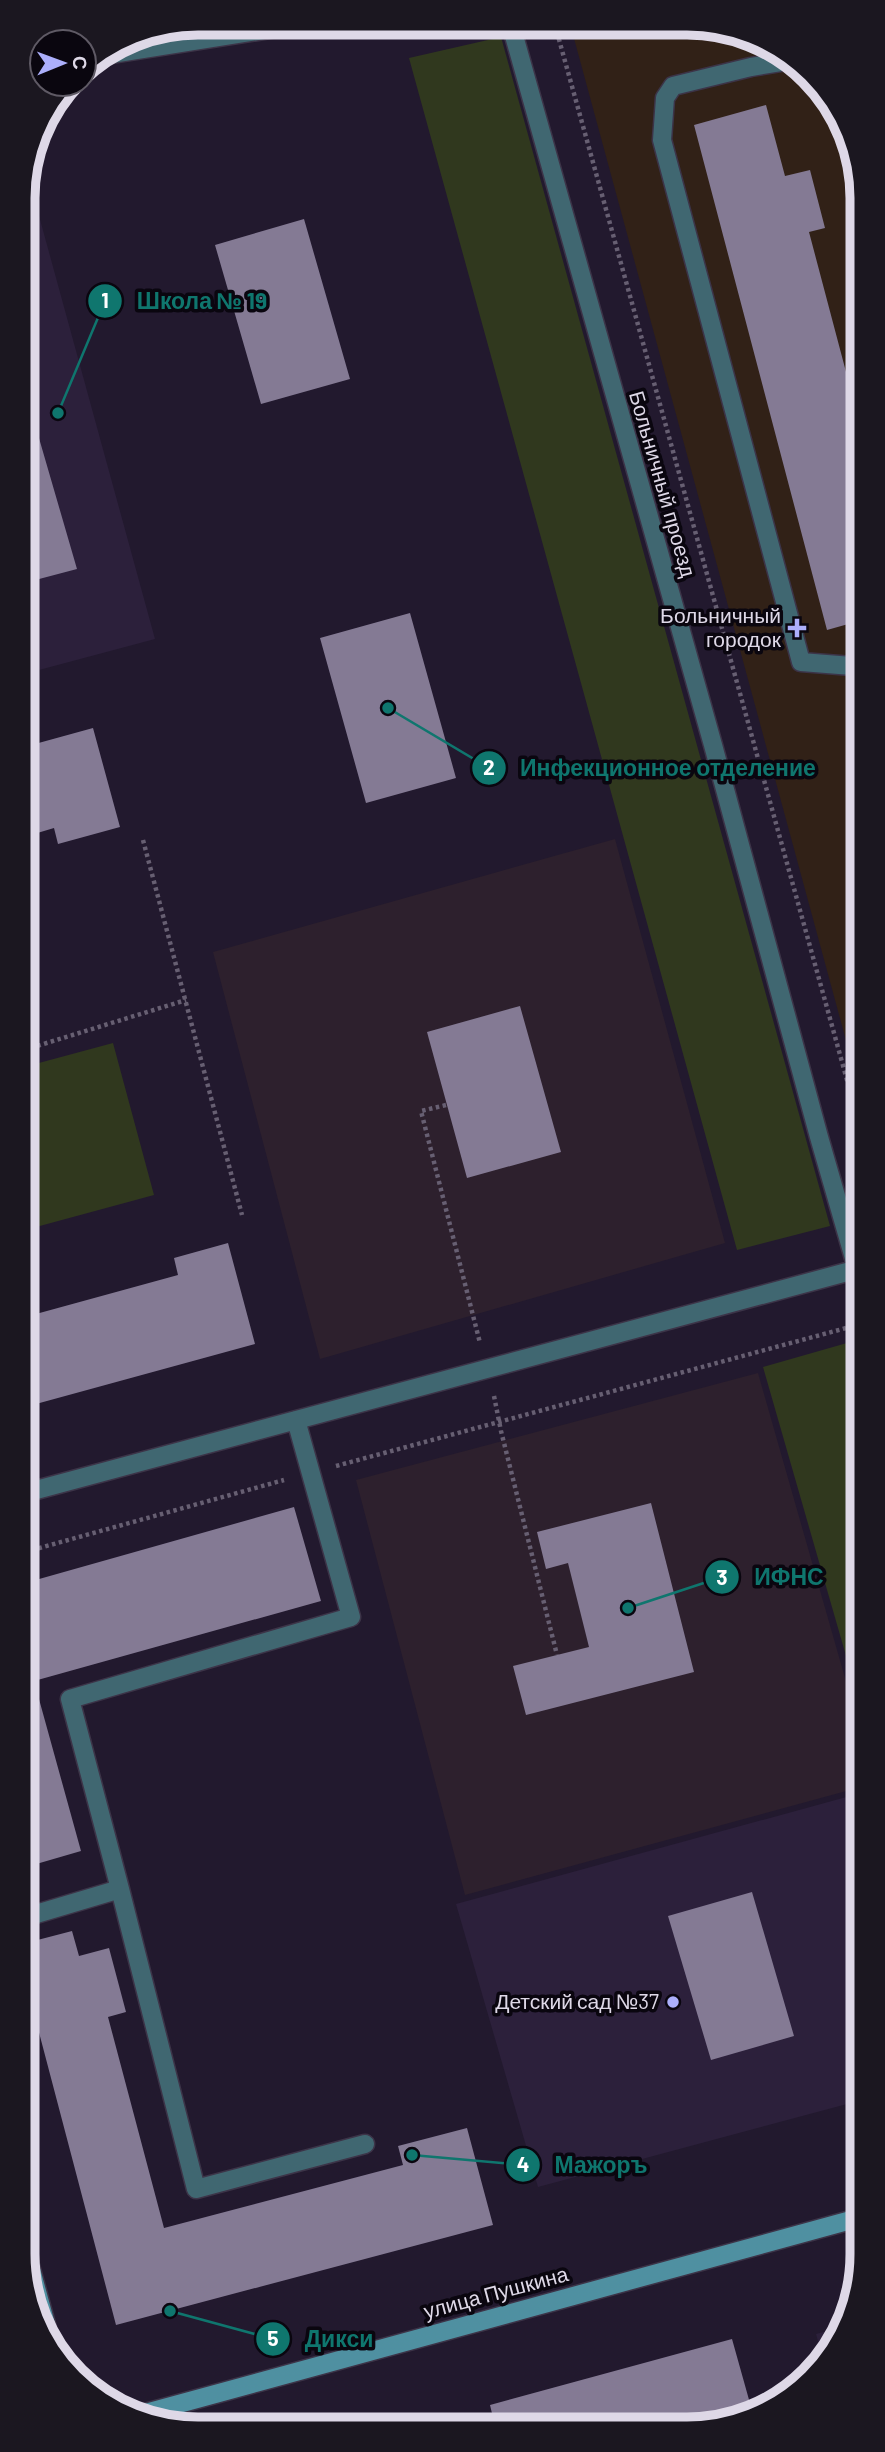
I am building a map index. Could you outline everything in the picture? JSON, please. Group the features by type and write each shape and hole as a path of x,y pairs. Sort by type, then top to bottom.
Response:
{"main road":[{"name":"улица Пушкина","path":"155,2411 850,2220"}],"street":[{"path":"127,52 232,35"},
{"name":"Больничный проезд","path":"514,35 850,1243"},
{"path":"778,62 751,66 673,86 665,98 662,140 801,662 850,666"},
{"path":"35,1490 488,1368 850,1276"},
{"path":"296,1420 351,1617 71,1699 196,2189 365,2144"},
{"path":"35,1914 120,1889"}],"path":[{"path":"558,35 850,1092"},
{"path":"143,840 242,1214"},
{"path":"35,1047 186,1000"},
{"path":"446,1105 421,1111 488,1368 557,1655"},
{"path":"35,1549 850,1327"}],"shaded area":[{"name":"Больничный городок","path":"573,35 698,35 719,38 759,52 778,62 816,99 838,136 847,166 850,187 850,1055"},
{"path":"35,201 155,639 35,671"},
{"path":"615,839 725,1243 320,1359 213,952"},
{"path":"758,1373 850,1695 850,1790 465,1895 356,1480"},
{"name":"Детский сад №37","path":"850,1796 850,2103 538,2187 456,1904"},
{"path":"831,2330 820,2349 816,2334"}],"green space":[{"path":"501,37 830,1226 737,1250 409,58"},
{"path":"113,1043 154,1195 35,1227 35,1064"},
{"path":"850,1342 850,1670 763,1367"}],"building":[{"path":"766,105 785,176 810,170 825,228 809,232 850,387 850,624 827,630 694,125"},
{"path":"304,219 350,379 261,404 215,245"},
{"path":"35,424 77,569 35,580"},
{"path":"410,613 456,778 366,803 320,638"},
{"path":"93,728 120,827 58,844 54,828 35,834 35,744"},
{"path":"520,1006 561,1152 467,1178 427,1032"},
{"path":"228,1243 255,1344 35,1404 35,1314 178,1275 174,1258"},
{"path":"651,1503 694,1672 526,1715 513,1666 589,1647 568,1563 546,1569 537,1532"},
{"path":"294,1507 321,1601 35,1681 35,1580"},
{"path":"35,1685 81,1851 35,1864"},
{"path":"752,1892 794,2036 711,2060 668,1916"},
{"path":"72,1931 79,1956 109,1948 126,2012 108,2017 164,2228 403,2165 398,2146 467,2128 493,2225 116,2325 35,2017 35,1941"},
{"path":"732,2339 750,2404 719,2414 698,2417 493,2417 490,2405"}],"place":[{"name":"Школа № 19","path":"58,413"},
{"name":"Больничный городок","path":"797,628"},
{"name":"Инфекционное отделение","path":"388,708"},
{"name":"ИФНС","path":"628,1608"},
{"name":"Детский сад №37","path":"673,2002"},
{"name":"Мажоръ","path":"412,2155"},
{"name":"Дикси","path":"170,2311"}]}
